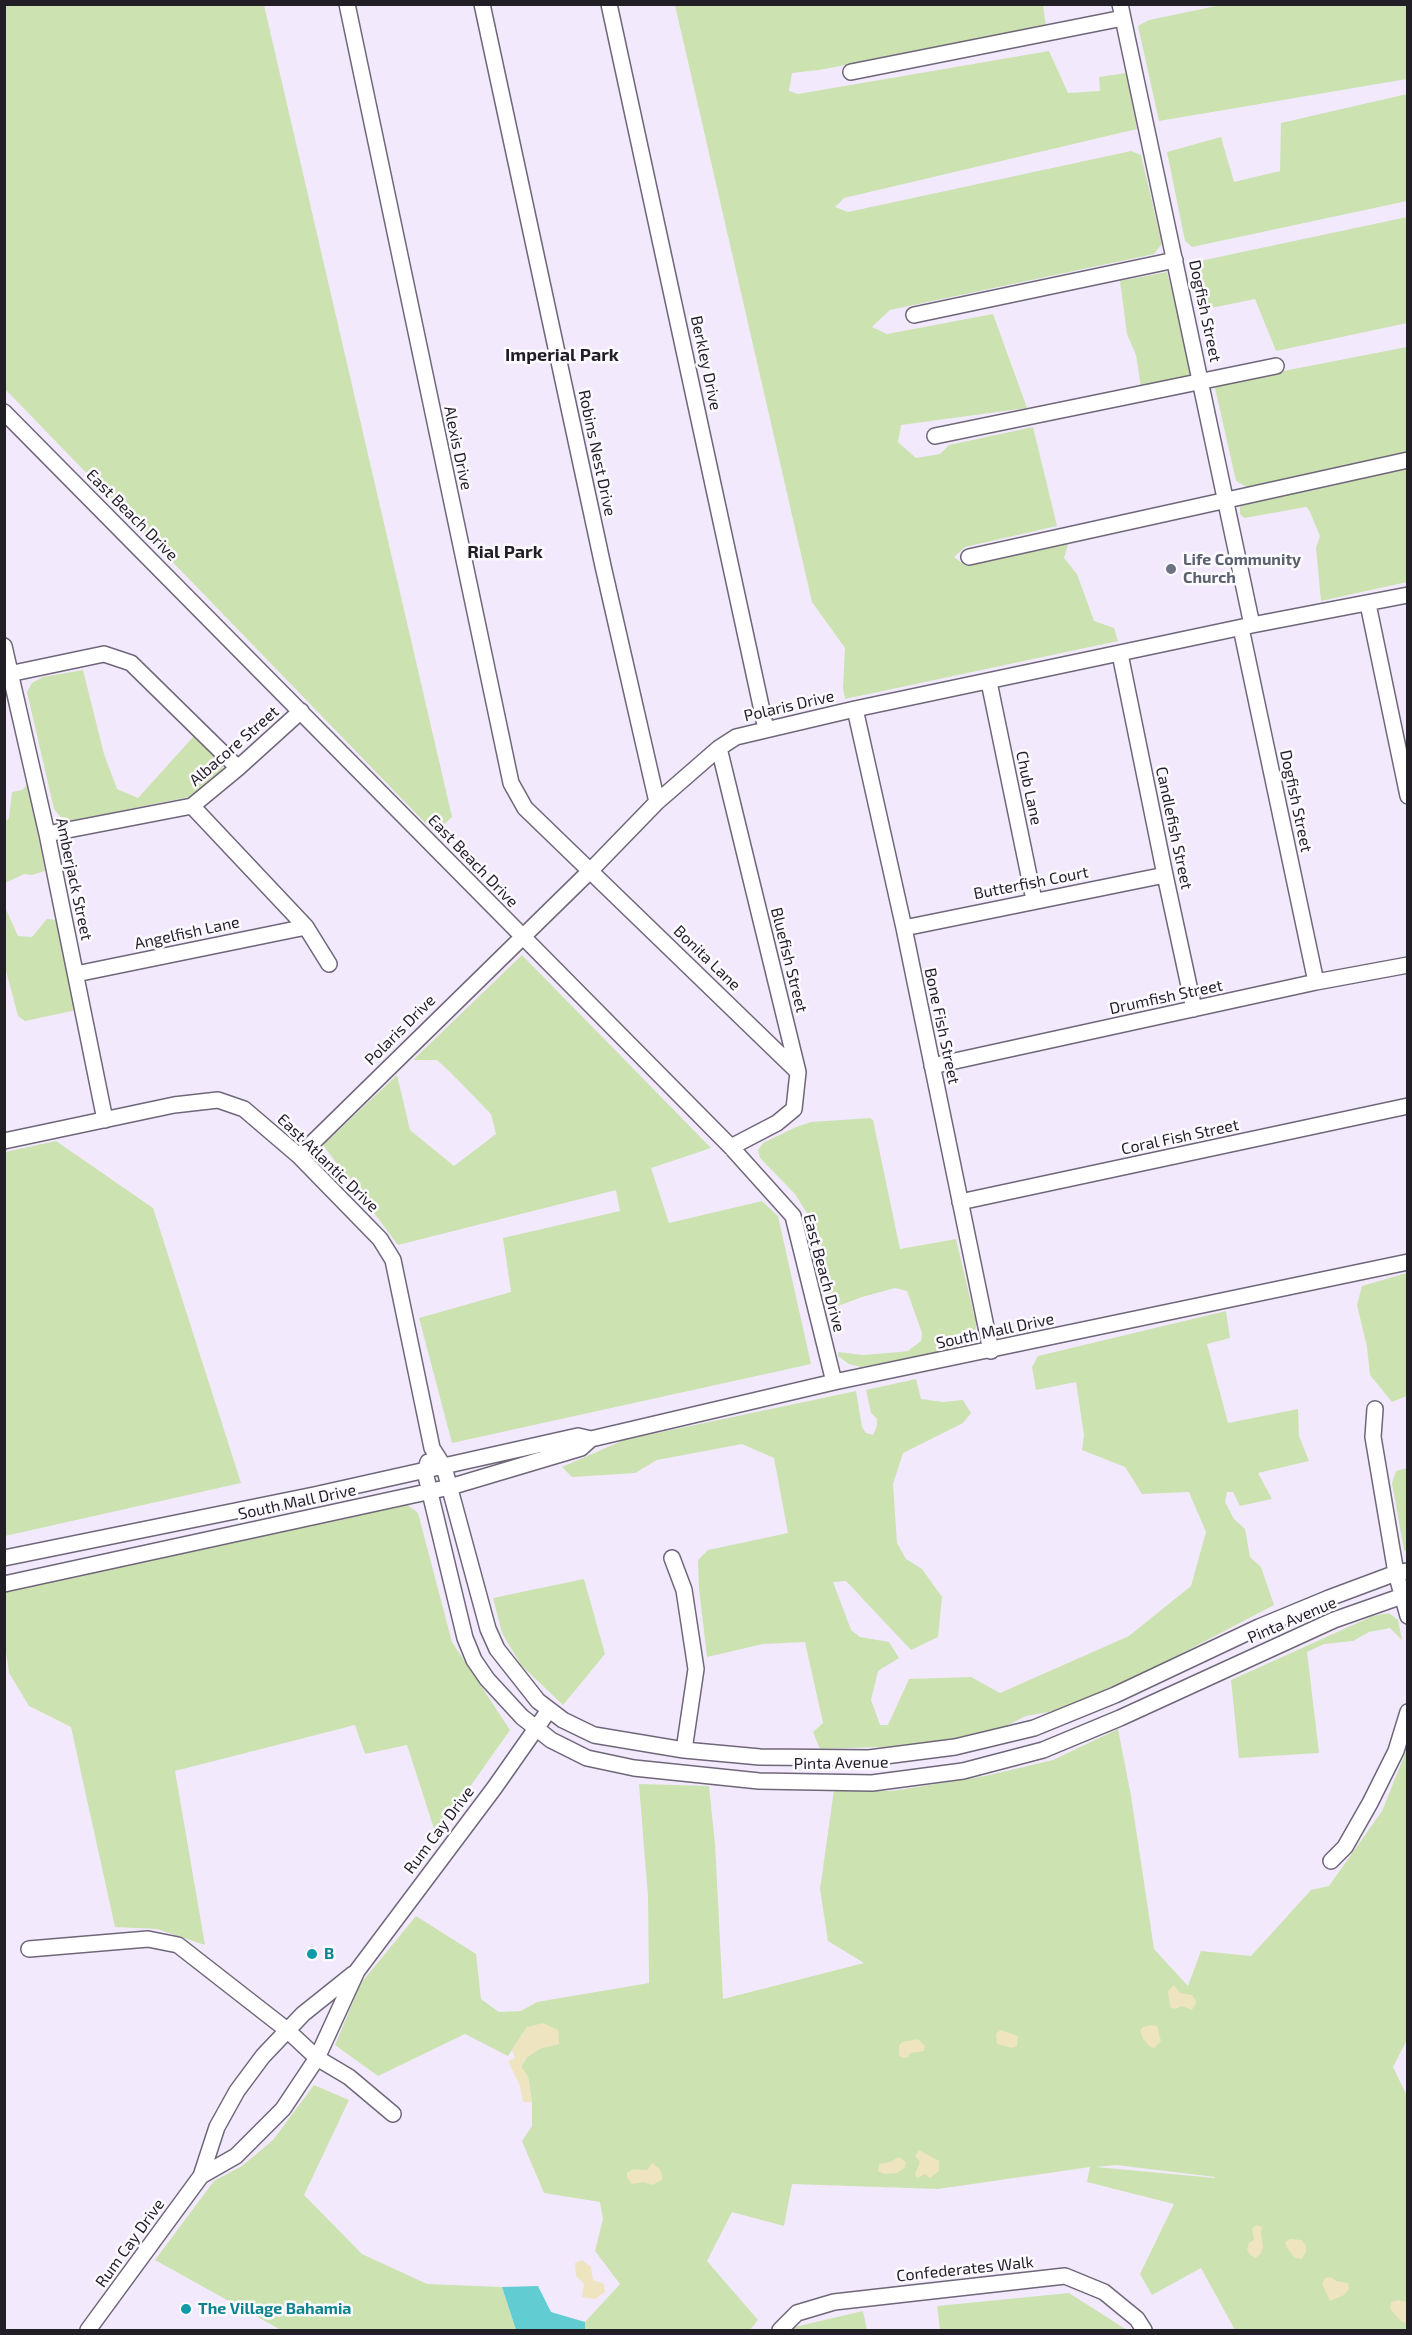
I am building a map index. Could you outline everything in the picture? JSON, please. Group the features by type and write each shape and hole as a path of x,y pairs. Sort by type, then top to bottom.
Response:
{"street":[{"name":"Alexis Drive","path":"347,4 512,783 525,808 591,870"},
{"name":"Robins Nest Drive","path":"482,4 606,578 657,802"},
{"name":"Berkley Drive","path":"609,4 766,729"},
{"path":"851,72 1121,11"},
{"name":"Dogfish Street","path":"1121,11 1227,499 1247,627 1316,982"},
{"path":"914,315 1175,260"},
{"path":"935,436 1276,366"},
{"name":"East Beach Drive","path":"4,412 730,1147 793,1216 834,1382"},
{"path":"969,557 1407,460"},
{"name":"Polaris Drive","path":"299,1156 521,936 591,870 657,802 719,748 736,737 1247,627 1407,595"},
{"path":"1368,604 1407,796"},
{"name":"Amberjack Street","path":"4,646 8,674 47,834 105,1120"},
{"path":"8,674 104,654 131,663 238,768"},
{"name":"Candlefish Street","path":"1120,654 1194,1009"},
{"name":"Chub Lane","path":"989,682 1034,900"},
{"name":"Bone Fish Street","path":"855,710 904,928 992,1351"},
{"name":"Albacore Street","path":"47,834 192,806 301,711"},
{"name":"Bluefish Street","path":"719,748 798,1072 794,1109 777,1123 730,1147"},
{"path":"192,806 306,927 329,964"},
{"name":"Bonita Lane","path":"591,870 798,1072"},
{"name":"Butterfish Court","path":"904,928 1165,875"},
{"name":"Angelfish Lane","path":"76,974 306,927"},
{"name":"Drumfish Street","path":"932,1066 1316,982 1407,965"},
{"name":"East Atlantic Drive","path":"4,1141 174,1105 218,1100 244,1109 299,1156 383,1242 393,1260 432,1448 444,1467"},
{"name":"Coral Fish Street","path":"960,1202 1407,1106"},
{"name":"South Mall Drive","path":"4,1558 425,1472 578,1436 591,1439 834,1382 992,1351 1407,1262"},
{"path":"1375,1409 1372,1437 1402,1572 1407,1616"},
{"name":"South Mall Drive","path":"4,1584 430,1492 581,1448 591,1439"},
{"name":"East Atlantic Drive","path":"425,1472 432,1448"},
{"name":"Pinta Avenue","path":"444,1467 488,1629 497,1649 528,1690 549,1710 594,1734 684,1750 760,1757 869,1758 955,1747 1034,1728 1114,1695 1259,1627 1402,1572"},
{"name":"Pinta Avenue","path":"425,1472 465,1638 474,1660 509,1705 535,1728 569,1750 587,1758 684,1774 759,1781 872,1783 963,1771 1042,1750 1120,1718 1302,1634 1405,1595"},
{"path":"314,1495 319,1516"},
{"path":"672,1558 684,1590 696,1669 684,1750"},
{"name":"Rum Cay Drive","path":"201,2176 236,2156 283,2109 317,2058 357,1971 549,1710"},
{"path":"1330,1861 1345,1847 1370,1803 1396,1751 1407,1712"},
{"path":"1034,1728 1042,1750"},
{"path":"29,1949 148,1939 178,1945 287,2030 317,2058 349,2077 393,2114"},
{"name":"Rum Cay Drive","path":"88,2331 201,2176 217,2127 237,2091 263,2056 303,2014 357,1971"},
{"name":"Confederates Walk","path":"780,2331 797,2313 834,2302 1065,2276 1104,2292 1137,2319 1144,2331"}],"green space":[{"path":"5,4 264,5 452,817 435,833 5,389"},
{"path":"675,5 1043,5 1046,27 819,70 792,73 789,91 798,94 1049,51 1068,93 1100,91 1099,77 1126,73 1137,129 844,198 835,207 848,212 1131,151 1141,155 1162,244 1154,254 890,310 872,327 887,334 993,314 1027,408 901,425 898,442 916,458 940,454 949,445 1033,427 1057,526 965,547 954,557 966,566 1068,544 1064,558 1077,574 1094,621 1114,628 1118,641 845,699 843,688 845,648 812,602"},
{"path":"1221,5 1407,5 1407,79 1159,121 1138,26 1149,20"},
{"path":"1407,94 1407,201 1192,247 1185,241 1167,152 1221,137 1234,182 1280,171 1281,123"},
{"path":"1407,217 1407,323 1276,351 1255,299 1201,310 1190,275 1195,262"},
{"path":"1167,272 1193,374 1141,387 1136,355 1127,334 1120,281"},
{"path":"1407,347 1407,454 1249,488 1236,481 1215,388 1219,380 1278,372"},
{"path":"1407,468 1407,582 1321,601 1316,548 1320,536 1309,510 1306,507 1244,518 1240,514 1240,505 1244,503"},
{"path":"83,670 104,754 117,789 138,798 194,736 223,765 222,778 194,796 65,822 54,809 27,692 32,683 43,677"},
{"path":"28,784 45,871 32,875 24,874 5,883 5,822 9,818 12,792 22,790"},
{"path":"4,905 18,936 32,937 47,919 57,920 77,1008 25,1021 18,1016 5,967"},
{"path":"522,955 711,1148 651,1168 669,1223 762,1201 778,1216 811,1364 452,1443 419,1318 511,1292 503,1238 620,1211 616,1190 398,1245 323,1145 397,1075 410,1130 454,1166 496,1134 491,1114 437,1060 413,1060"},
{"path":"870,1118 873,1120 900,1249 956,1239 974,1315 978,1318 973,1340 959,1350 861,1367 849,1364 838,1356 838,1352 863,1355 908,1351 921,1341 922,1333 907,1291 895,1288 830,1309 808,1215 795,1194 760,1158 758,1150 763,1143 811,1122"},
{"path":"56,1141 153,1208 241,1483 5,1536 5,1152"},
{"path":"1407,1273 1407,1396 1392,1402 1370,1375 1367,1347 1357,1305 1362,1286"},
{"path":"1226,1311 1230,1338 1207,1344 1228,1423 1298,1409 1299,1436 1309,1461 1258,1473 1272,1499 1240,1506 1233,1492 1227,1492 1225,1502 1234,1519 1245,1529 1250,1557 1261,1567 1274,1605 1129,1681 1054,1711 1026,1716 1002,1728 905,1749 880,1747 820,1749 813,1732 823,1723 805,1642 763,1644 707,1657 698,1560 708,1550 788,1533 774,1458 742,1444 657,1460 635,1473 572,1477 562,1467 624,1440 856,1391 862,1427 866,1433 873,1435 877,1419 871,1413 866,1390 916,1379 921,1399 943,1402 963,1400 971,1413 963,1423 903,1453 893,1484 897,1543 906,1559 922,1569 942,1597 938,1637 911,1650 846,1581 833,1582 851,1630 860,1637 889,1642 899,1658 878,1671 871,1700 880,1725 888,1725 909,1679 971,1677 1000,1693 1129,1636 1191,1586 1206,1532 1189,1492 1142,1494 1125,1467 1082,1450 1084,1435 1076,1382 1036,1390 1032,1367 1038,1356"},
{"path":"1408,1468 1407,1552 1404,1550 1392,1483 1396,1471"},
{"path":"405,1503 418,1513 452,1642 510,1730 436,1835 407,1745 365,1754 355,1725 175,1771 205,1945 157,1929 115,1927 71,1727 29,1706 9,1673 4,1636 4,1590"},
{"path":"584,1579 605,1654 563,1705 521,1665 502,1633 493,1598"},
{"path":"1389,1613 1398,1620 1402,1640 1390,1628 1369,1632 1353,1641 1324,1644 1307,1652 1319,1753 1239,1758 1231,1680 1373,1616"},
{"path":"1118,1729 1131,1796 1154,1949 1188,1986 1201,1951 1251,1956 1311,1890 1329,1886 1382,1811 1407,1749 1408,2038 1393,2067 1407,2096 1407,2330 1235,2330 1201,2268 1152,2295 1140,2274 1174,2204 1087,2182 1090,2167 938,2189 792,2184 784,2226 732,2212 707,2261 758,2320 750,2330 585,2330 585,2322 620,2284 595,2251 603,2219 600,2202 544,2193 522,2141 532,2126 532,2102 528,2077 521,2067 527,2057 541,2048 559,2044 527,2027 508,2056 465,2034 378,2076 335,2045 361,1983 416,1916 476,1954 481,1999 499,2012 521,2011 537,2002 649,1983 648,1897 639,1784 709,1786 715,1844 723,1999 864,1963 828,1941 820,1889 834,1790 892,1791 985,1776 1053,1760","holes":["1116,2165 1215,2178 1096,2167"]},
{"path":"314,2085 349,2100 304,2195 362,2254 427,2284 502,2287 516,2330 281,2330 155,2260 214,2181 242,2166 273,2140"},
{"path":"1069,2293 1127,2330 940,2330 937,2306"},
{"path":"863,2311 867,2330 791,2330 790,2328"}],"sand":[{"path":"1174,1985 1180,1993 1192,1995 1195,1999 1196,2003 1192,2010 1182,2006 1175,2009 1170,2007 1168,1991"},
{"path":"543,2023 558,2030 559,2044 541,2048 527,2057 521,2066 528,2077 532,2102 523,2102 520,2086 508,2061 515,2058 512,2050 527,2027"},
{"path":"1151,2025 1157,2026 1161,2041 1154,2048 1143,2039 1140,2030"},
{"path":"1000,2030 1018,2036 1017,2046 1012,2048 997,2044 996,2034"},
{"path":"918,2039 925,2046 924,2051 911,2053 904,2058 899,2056 899,2046 902,2042"},
{"path":"919,2150 939,2161 939,2171 930,2178 925,2174 917,2178 915,2174 920,2162 915,2156"},
{"path":"899,2157 906,2162 905,2168 897,2173 884,2174 878,2171 879,2164"},
{"path":"652,2163 660,2169 663,2179 653,2185 643,2182 632,2184 627,2178 627,2173 633,2169 647,2170"},
{"path":"1257,2225 1262,2227 1263,2247 1256,2258 1250,2255 1247,2249 1249,2243 1254,2240 1252,2228"},
{"path":"1290,2239 1302,2240 1306,2245 1306,2252 1302,2259 1295,2258 1287,2248 1285,2242"},
{"path":"582,2260 591,2267 593,2280 604,2284 605,2292 595,2299 582,2297 584,2284 576,2276 575,2263"},
{"path":"1331,2277 1336,2281 1348,2283 1349,2289 1344,2295 1330,2301 1322,2284 1325,2278"},
{"path":"1398,2300 1407,2302 1407,2324 1390,2309 1391,2302"}],"water":[{"path":"538,2286 551,2312 585,2322 585,2330 516,2330 502,2287"}],"place":[{"name":"Life Community Church","path":"1171,569"},
{"name":"B","path":"312,1954"},
{"name":"The Village Bahamia","path":"186,2309"}],"district":[{"name":"Imperial Park","path":"562,355"},
{"name":"Rial Park","path":"505,552"}]}
